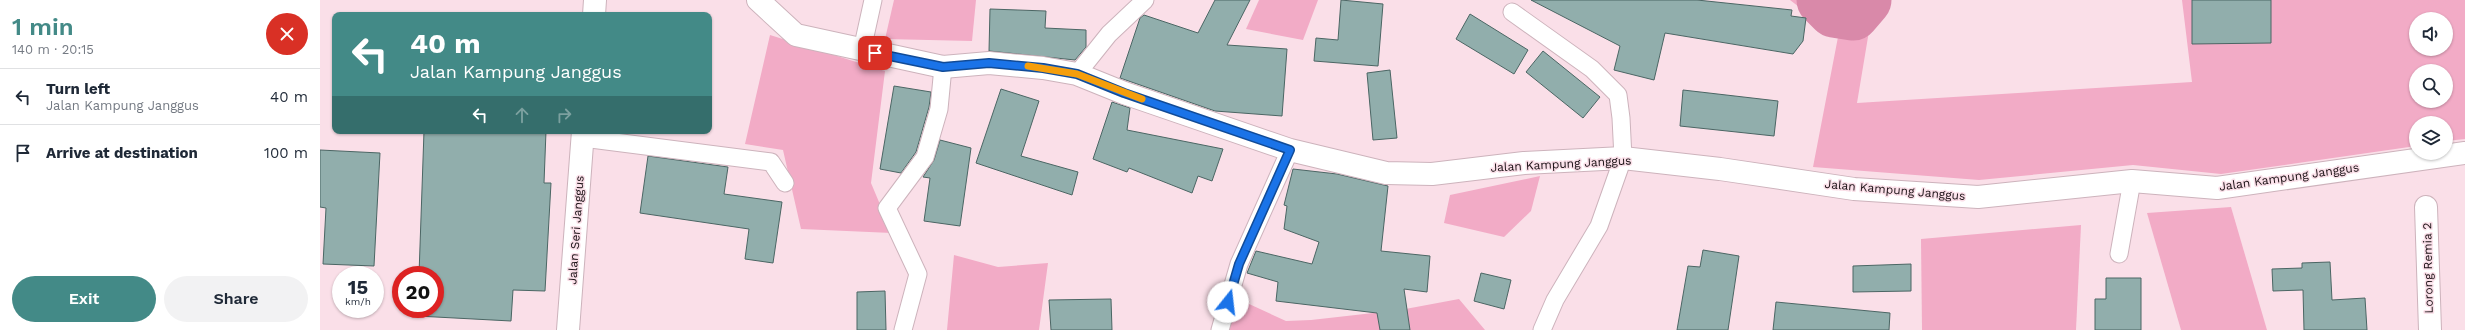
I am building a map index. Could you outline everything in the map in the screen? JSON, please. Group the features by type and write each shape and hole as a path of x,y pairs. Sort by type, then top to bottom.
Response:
{"street":[{"path":"594,12 595,0"},
{"name":"Jalan Kampung Janggus","path":"758,0 796,35 943,67 989,63 1043,68 1077,74 1124,93 1290,150 1386,173 1432,174 1524,164 1623,158 1720,169 1854,189 1978,197 2132,182 2217,188 2465,153"},
{"name":"Jalan Seri Janggus","path":"568,330 583,135"},
{"name":"Lorong Remia 2","path":"2426,207 2430,330"}],"lane":[{"path":"862,50 873,0"},
{"path":"1077,74 1109,34 1145,0"},
{"path":"1512,12 1592,69 1618,95 1623,158 1599,226 1555,300 1542,330"},
{"path":"903,330 918,274 887,208 925,157 938,109 943,67"},
{"path":"583,135 771,162 785,183"},
{"path":"1220,330 1239,264 1290,150"},
{"path":"2119,254 2132,182"}],"shaded area":[{"path":"894,0 976,0 972,41 885,39"},
{"path":"1259,0 1318,0 1303,40 1246,29"},
{"path":"1790,0 1878,0 1872,13 1857,103 2192,82 2182,0 2465,0 2465,139 2453,140 2453,116 2409,116 2409,147 2221,174 2133,165 1979,180 1813,167 1838,37"},
{"path":"770,35 885,71 871,183 892,233 801,229 783,150 745,144"},
{"path":"1540,176 1531,211 1504,237 1444,223 1450,195"},
{"path":"2231,207 2267,330 2181,330 2147,213"},
{"path":"2081,225 2076,330 1922,330 1921,239"},
{"path":"954,255 998,267 1048,263 1039,330 947,330"},
{"path":"1236,298 1286,321 1311,320 1400,310 1459,299 1485,330 1227,330"}],"building":[{"path":"1215,0 1250,0 1227,45 1287,49 1282,116 1215,111 1120,78 1140,18 1144,15 1198,33"},
{"path":"1341,0 1383,4 1378,66 1314,61 1316,38 1338,40"},
{"path":"1531,0 1697,0 1792,10 1791,16 1806,18 1803,41 1793,54 1665,33 1654,80 1614,70 1620,46"},
{"path":"2192,0 2271,0 2271,43 2192,44"},
{"path":"990,9 1046,11 1045,28 1086,30 1086,47 1075,60 989,51"},
{"path":"1470,14 1528,50 1514,74 1456,39"},
{"path":"1543,51 1600,97 1583,118 1526,72"},
{"path":"1390,70 1397,138 1373,140 1367,73"},
{"path":"894,86 931,92 929,107 916,152 901,173 880,169"},
{"path":"1001,89 1039,101 1021,156 1078,172 1072,195 976,163"},
{"path":"1683,90 1778,101 1774,136 1680,126"},
{"path":"1112,102 1130,108 1127,130 1223,149 1212,181 1198,176 1192,193 1129,168 1127,172 1093,159"},
{"path":"424,134 546,134 544,183 551,183 545,291 513,290 511,321 444,317 444,266 419,266"},
{"path":"940,140 971,148 960,226 924,221 930,178 923,177 934,160"},
{"path":"320,150 380,153 374,266 323,264 326,208 320,207"},
{"path":"648,156 728,167 724,194 782,202 773,263 745,259 749,229 640,213"},
{"path":"1293,169 1337,174 1388,186 1381,251 1430,256 1427,292 1404,289 1410,330 1380,330 1377,313 1276,301 1278,282 1247,273 1256,251 1312,264 1319,242 1284,229 1287,206 1284,205"},
{"path":"1703,250 1739,256 1728,330 1677,330 1688,266 1700,267"},
{"path":"2330,262 2332,300 2365,298 2367,330 2304,330 2303,290 2273,291 2272,269 2302,268 2302,263"},
{"path":"1911,264 1911,291 1853,292 1853,266"},
{"path":"1481,273 1511,280 1504,309 1474,301"},
{"path":"2106,278 2141,278 2141,330 2095,330 2095,299 2106,299"},
{"path":"885,291 886,330 857,330 857,292"},
{"path":"1111,299 1112,330 1051,330 1049,300"},
{"path":"1776,302 1890,313 1889,330 1773,330"}],"waterway":[{"path":"1823,0 1834,11 1853,14 1865,0"}],"slow traffic":[{"path":"1028,66 1077,74 1142,99"}],"route":[{"path":"875,53 943,67 989,63 1043,68 1077,74 1124,93 1290,150 1239,264 1228,302"}]}
